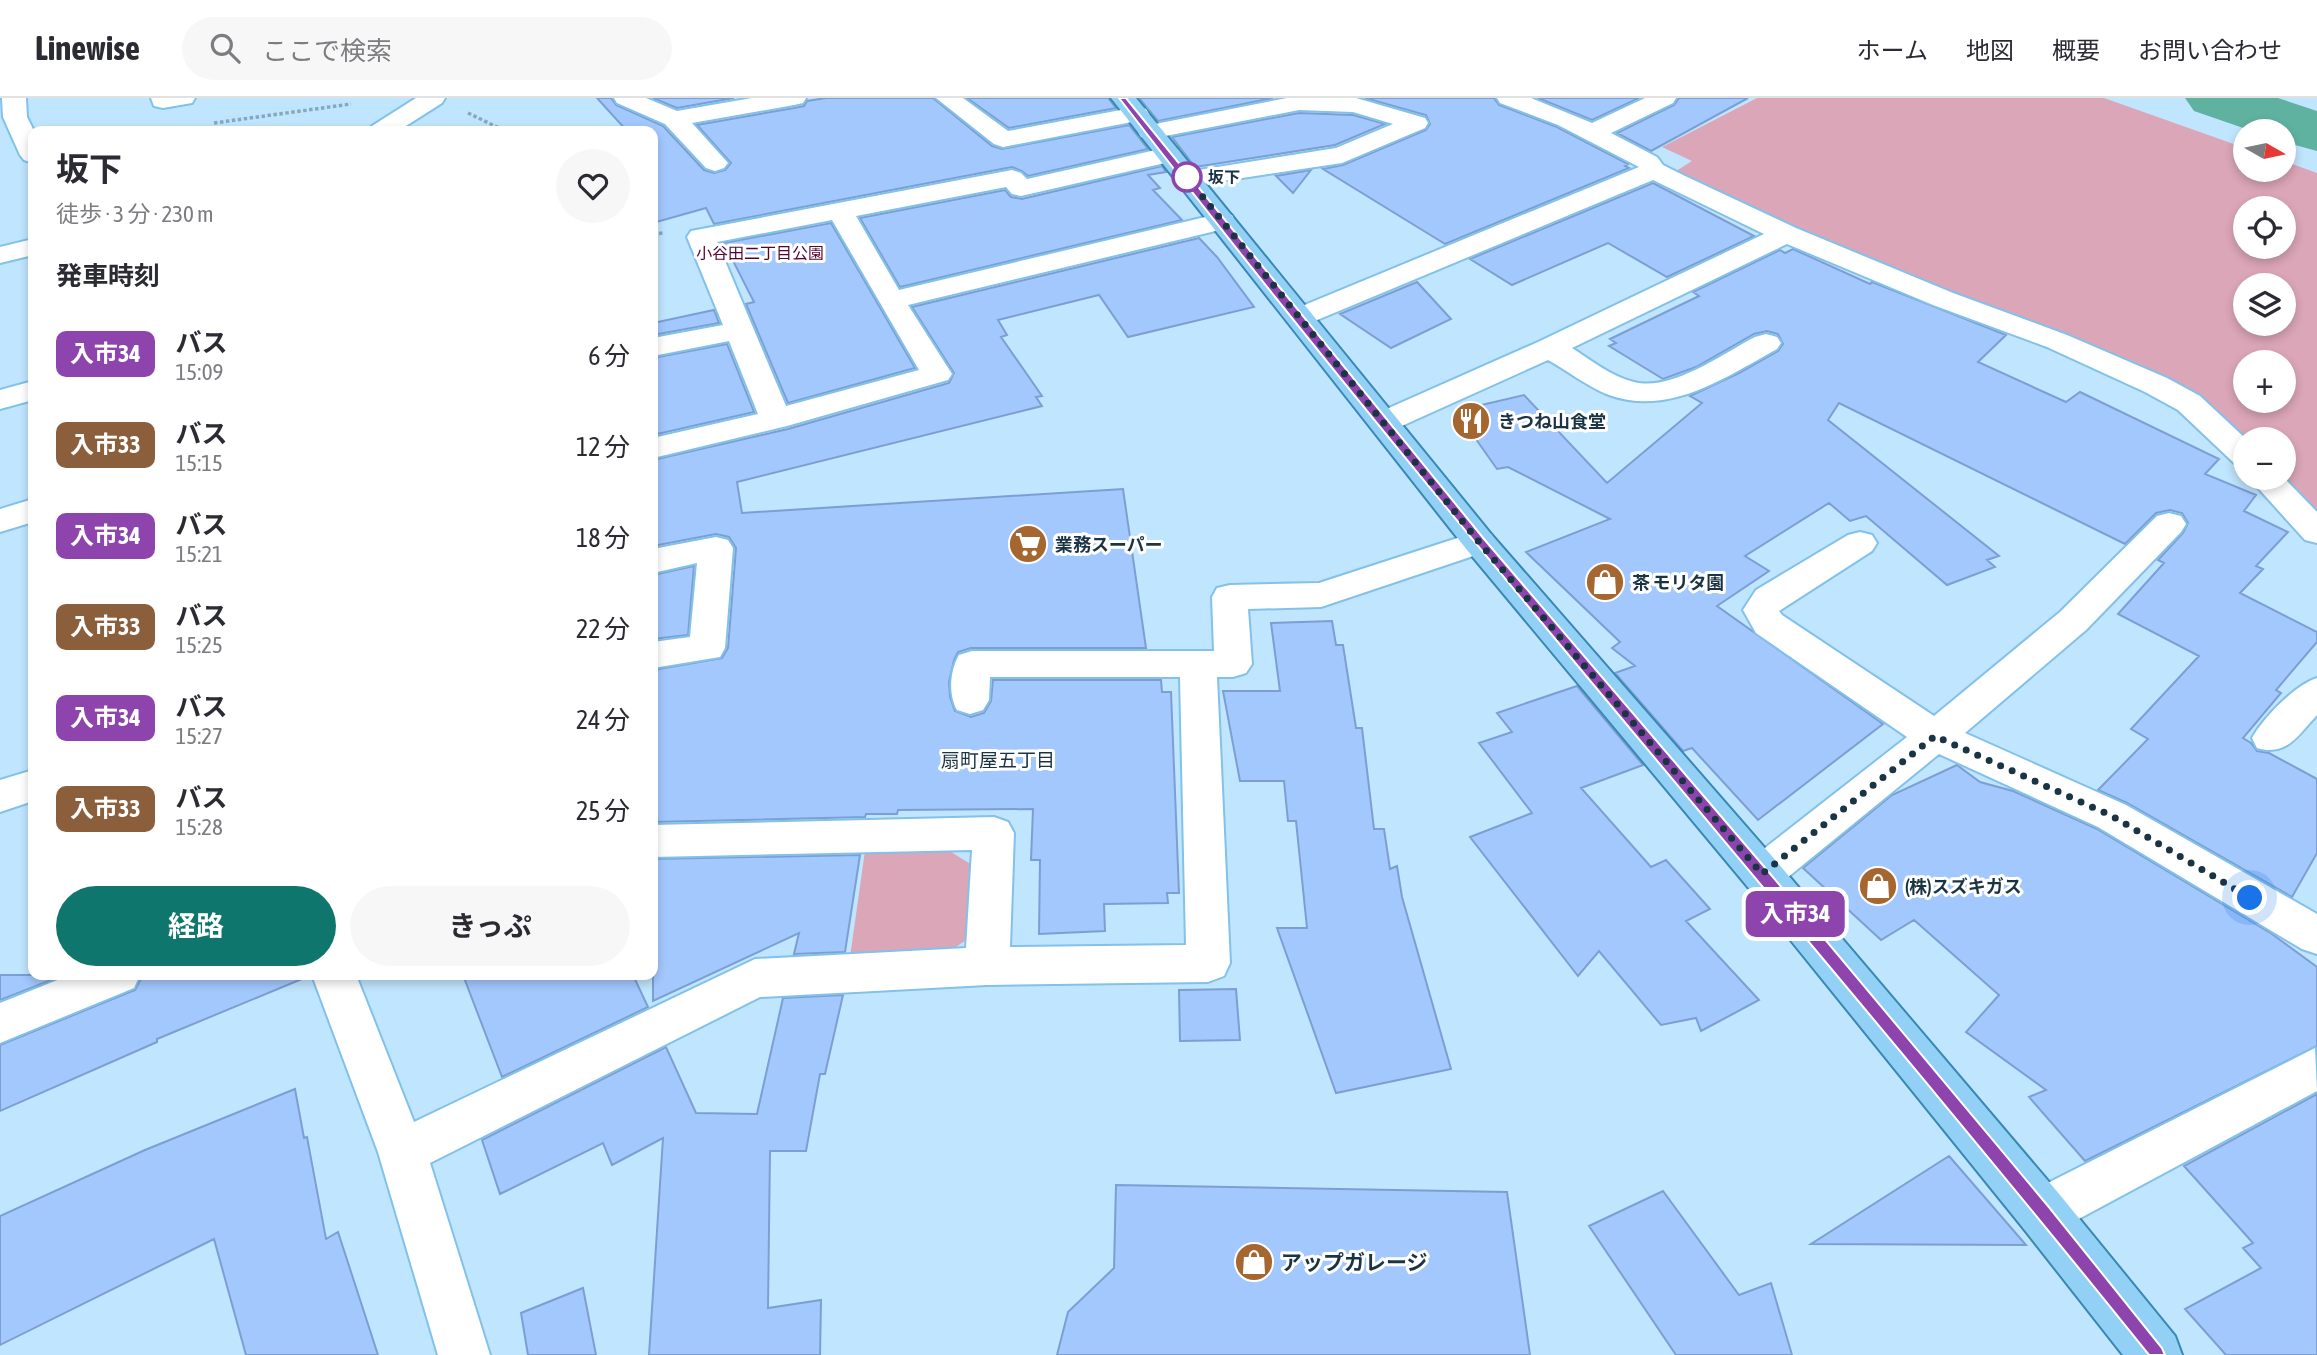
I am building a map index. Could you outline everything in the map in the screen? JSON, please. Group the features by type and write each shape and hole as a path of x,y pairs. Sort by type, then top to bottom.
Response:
{"main road":[{"path":"1154,135 1479,542 1762,874 2042,1212 2156,1355"}],"street":[{"path":"14,98 15,117 28,144"},
{"path":"163,98 163,101 183,98"},
{"path":"389,126 433,98"},
{"path":"626,98 674,119 715,163"},
{"path":"674,119 794,98"},
{"path":"776,419 701,237 1012,178 1021,188 1154,135 1299,103 1355,105 1416,123 1342,155 1154,135 1003,139 948,98"},
{"path":"1509,98 1541,108 1592,133 1648,162 1654,170 1786,234 1943,299 2057,341 2156,385 2189,403 2233,445"},
{"path":"1592,133 1664,98"},
{"path":"1300,317 1654,170"},
{"path":"658,447 776,419 937,374 891,301 840,211"},
{"path":"891,301 1223,221"},
{"path":"1384,422 1549,348 1786,234"},
{"path":"0,255 28,248"},
{"path":"658,345 741,330"},
{"path":"1549,348 1622,389 1647,393 1671,391 1766,343"},
{"path":"0,400 28,392"},
{"path":"2277,490 2317,531"},
{"path":"0,521 28,512"},
{"path":"1762,874 1935,736 2073,621 2169,524"},
{"path":"970,700 972,664 1233,664 1230,597 1321,595 1479,542"},
{"path":"1860,543 1769,599 1761,610 1769,624 1935,736 2112,816 2317,936"},
{"path":"658,560 716,548 707,648 658,654"},
{"path":"402,1152 755,978 987,966 1208,963 1198,664"},
{"path":"2271,738 2317,692"},
{"path":"0,796 28,787"},
{"path":"658,841 994,833 987,966"},
{"path":"0,1023 106,980"},
{"path":"336,980 402,1152 464,1355"},
{"path":"2042,1212 2315,1069"}],"path":[{"path":"211,124 351,104"}],"shaded area":[{"path":"1757,98 2104,98 2233,144 2233,182 2296,182 2296,165 2317,173 2317,518 2290,490 2296,490 2296,427 2233,428 2206,403 1889,270 1673,173 1692,161 1662,147"},
{"path":"948,850 972,865 966,940 943,956 850,957 865,851"}],"building":[{"path":"597,98 611,98 616,105 663,126 704,170 714,173 725,170 731,163 697,125 804,106 807,101 826,98 933,98 992,146 1002,149 1129,125 1148,149 1028,176 1012,167 714,224 706,208 658,222 658,126 622,126"},
{"path":"653,98 734,98 677,108"},
{"path":"967,98 1108,98 1116,108 1009,128"},
{"path":"1139,98 1273,98 1158,121"},
{"path":"1365,98 1494,98 1499,105 1557,127 1628,164 1625,166 1629,168 1445,244 1323,169 1343,165 1426,130 1430,124 1426,115"},
{"path":"1538,98 1639,98 1592,120"},
{"path":"1679,98 1748,98 1651,151 1617,133 1674,105"},
{"path":"1299,113 1353,115 1385,124 1335,145 1195,167 1172,137"},
{"path":"1162,166 1166,172 1148,175 1160,188 1153,190 1182,220 900,287 860,218 1005,190 1011,197 1022,199"},
{"path":"1311,170 1293,193 1276,176"},
{"path":"1653,183 1754,236 1667,277 1608,243 1512,285 1470,259"},
{"path":"831,223 915,368 788,403 746,304 754,302 724,243"},
{"path":"1199,238 1217,257 1254,307 1128,337 1099,295 998,320 1007,335 1001,337 1042,396 1036,397 1042,406 737,482 742,513 1123,489 1146,648 971,648 958,652 949,682 955,711 971,717 984,713 991,701 993,680 1161,680 1162,692 1171,692 1179,893 1167,893 1168,903 1104,904 1105,931 1039,934 1040,860 1031,860 1033,809 898,810 897,814 866,814 865,817 658,822 658,669 722,658 728,648 736,548 729,537 716,534 658,545 658,459 788,429 949,383 954,373 912,307"},
{"path":"1793,249 1870,284 1872,282 2006,335 1978,362 2066,402 2080,392 2219,459 2205,474 2233,486 2233,490 2244,490 2256,495 2244,511 2288,532 2256,566 2263,569 2240,593 2317,632 2317,642 2276,690 2281,693 2243,738 2257,751 2269,753 2317,779 2317,853 2292,897 2127,803 2098,790 2148,739 2131,729 2199,656 2118,614 2164,563 2158,560 2183,533 2188,523 2182,513 2170,510 2156,513 2125,544 1839,403 1828,420 1999,556 1987,560 1995,567 1947,585 1866,516 1850,521 1829,503 1745,556 1769,571 1717,606 1883,724 1758,820 1692,748 1683,751 1615,673 1635,666 1612,648 1620,642 1526,552 1610,519 1508,467 1497,469 1456,411 1524,395 1607,483 1702,403 1690,396 1739,373 1778,351 1783,344 1778,334 1767,331 1754,334 1696,367 1663,379 1609,346 1616,343 1610,339 1699,296 1693,292 1780,250 1785,253"},
{"path":"1417,282 1451,319 1391,348 1340,314"},
{"path":"714,310 719,323 658,334 658,322"},
{"path":"727,344 754,412 658,434 658,357"},
{"path":"694,566 688,635 658,638 658,574"},
{"path":"1332,621 1336,645 1343,645 1356,728 1362,728 1374,829 1384,829 1390,869 1397,866 1402,897 1451,1069 1336,1093 1277,928 1307,928 1296,821 1288,821 1284,781 1240,781 1223,691 1280,691 1271,623"},
{"path":"1577,686 1643,765 1581,788 1651,867 1666,860 1710,909 1686,921 1759,1000 1701,1031 1696,1018 1661,1025 1599,951 1578,976 1470,837 1532,813 1479,743 1512,732 1497,713"},
{"path":"1957,765 1980,782 2013,791 2097,829 2272,934 2317,967 2317,1046 2085,1161 2029,1097 2046,1090 1966,1032 1999,995 1914,920 1881,940 1803,868 1892,795"},
{"path":"860,855 845,952 794,954 799,933 653,1001 653,980 658,980 658,859"},
{"path":"0,975 28,975 28,980 51,980 0,1000"},
{"path":"140,980 299,980 157,1039 157,1042 0,1111 0,1045 135,990"},
{"path":"465,980 635,980 648,1007 502,1077"},
{"path":"1236,989 1240,1040 1180,1041 1179,990"},
{"path":"843,995 825,1074 820,1074 806,1151 770,1151 768,1308 821,1300 820,1355 649,1355 663,1138 612,1165 603,1143 500,1194 482,1140 666,1047 696,1113 757,1114 783,998"},
{"path":"295,1089 326,1239 338,1232 378,1355 246,1355 214,1239 0,1345 0,1216 145,1150"},
{"path":"2317,1094 2317,1355 2226,1355 2185,1309 2261,1268 2243,1248 2253,1243 2184,1166"},
{"path":"1949,1156 2026,1245 1811,1244"},
{"path":"1116,1185 1507,1192 1530,1355 1057,1355 1068,1312 1114,1268"},
{"path":"1663,1191 1739,1295 1771,1283 1792,1355 1676,1355 1589,1226"},
{"path":"583,1288 596,1355 528,1355 521,1313"}],"waterway":[{"path":"2216,98 2317,132"}],"bus line":[{"name":"入市34","path":"1123,98 1479,542 1762,874 2042,1212 2156,1355"}],"place":[{"name":"坂下","path":"1187,177"},
{"name":"きつね山食堂","path":"1471,421"},
{"name":"業務スーパー","path":"1028,544"},
{"name":"茶 モリタ園","path":"1605,582"},
{"name":"(株)スズキガス","path":"1878,886"},
{"name":"アップガレージ","path":"1254,1262"}],"district":[{"name":"扇町屋五丁目","path":"998,760"}],"route":[{"path":"1187,177 1479,542 1762,874 1935,736 2112,816 2250,898"}],"park label":[{"name":"小谷田二丁目公園","path":"760,253"}]}
